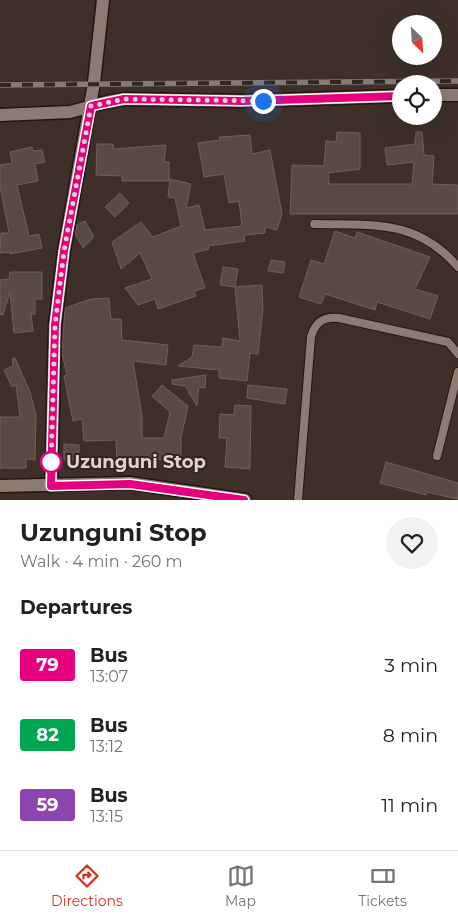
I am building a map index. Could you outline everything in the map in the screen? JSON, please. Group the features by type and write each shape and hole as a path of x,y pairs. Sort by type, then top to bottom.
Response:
{"street":[{"path":"51,486 55,325 64,251 91,106 103,0"},
{"path":"442,95 458,95"},
{"path":"0,115 70,112 124,99 243,101 392,96"},
{"path":"0,486 130,484 244,500"}],"lane":[{"path":"314,224 385,226 427,238 447,254 458,267"},
{"path":"298,500 311,337 314,327 320,321 330,317 340,318 448,342 458,354"},
{"path":"437,456 458,372"}],"building":[{"path":"337,132 360,133 360,169 328,173 329,184 412,184 414,162 387,165 385,148 415,144 416,132 422,132 424,155 434,156 432,184 458,185 458,214 290,214 292,165 324,166 326,141 336,142"},
{"path":"250,135 252,154 270,150 282,214 277,230 265,227 265,233 244,235 245,241 208,246 209,249 193,253 205,288 194,291 196,296 158,309 155,299 138,305 125,288 152,279 140,253 121,269 112,242 141,222 153,237 181,226 175,198 168,197 170,179 191,184 186,208 199,205 205,230 242,226 239,201 229,203 224,174 204,177 198,143 220,140 219,137"},
{"path":"97,144 113,144 113,149 166,145 164,162 169,162 169,181 122,181 122,176 96,175"},
{"path":"32,147 33,151 42,150 45,162 35,164 38,181 17,185 29,236 39,234 42,248 10,254 11,252 0,253 1,233 9,233 0,186 0,165 12,163 10,152"},
{"path":"120,193 129,203 115,217 105,207"},
{"path":"85,221 94,237 83,248 75,234 77,225"},
{"path":"335,231 355,238 357,232 430,257 415,289 438,296 430,319 377,302 375,310 325,294 321,304 299,297 311,260 324,264"},
{"path":"271,260 285,262 283,273 268,271"},
{"path":"223,267 238,269 235,287 220,285"},
{"path":"10,272 42,272 42,299 35,299 35,314 31,314 33,331 14,333 10,292 3,315 0,314 0,280 9,279"},
{"path":"262,285 263,309 258,354 250,353 247,381 219,378 219,370 178,366 192,357 194,345 222,347 223,338 240,341 235,287"},
{"path":"109,298 111,319 121,319 122,340 168,345 166,365 133,361 142,416 142,438 164,438 170,412 152,396 162,385 188,406 181,438 181,459 117,460 116,440 84,441 82,419 73,421 64,376 67,375 62,353 65,308 91,299"},
{"path":"15,358 30,392 36,415 35,460 26,459 26,468 0,468 0,417 20,417 16,385 12,387 4,370 13,366 12,359"},
{"path":"206,375 205,388 199,387 197,406 185,386 172,384 172,380"},
{"path":"248,385 287,389 285,404 247,398"},
{"path":"235,405 251,406 250,469 225,467 227,438 219,438 220,414 234,415"},
{"path":"64,444 79,445 79,460 64,460"},
{"path":"386,462 458,483 458,499 426,492 426,495 380,483"}],"railway":[{"path":"0,85 458,81"}],"bus line":[{"name":"79","path":"244,500 130,484 51,486 55,325 76,177 91,106 124,99 243,101 392,96"}],"place":[{"name":"Uzunguni Stop","path":"51,462"}],"route":[{"path":"51,462 51,467 55,325 76,177 91,106 124,99 263,101"}]}
